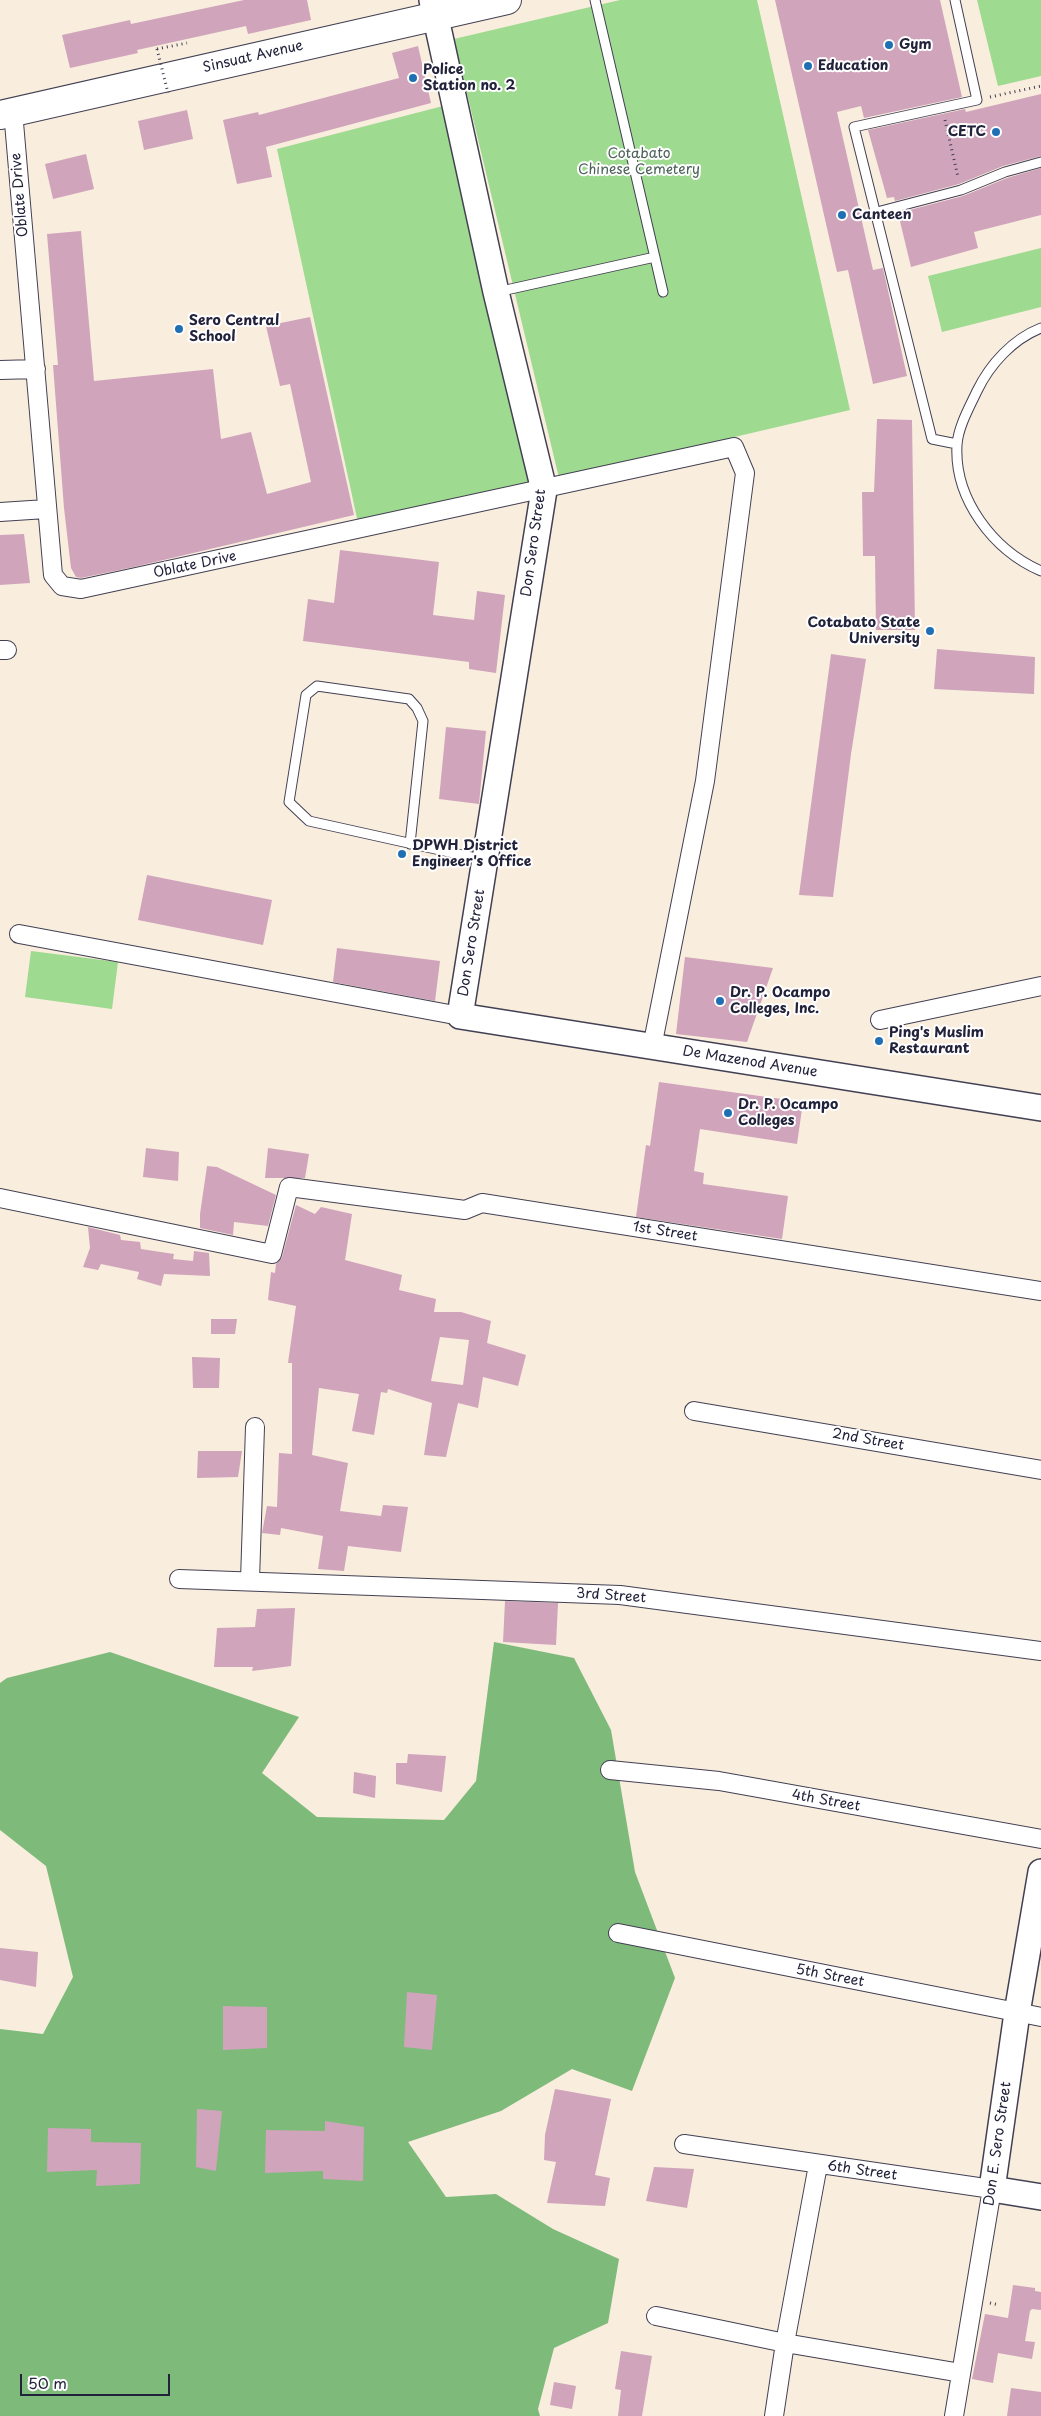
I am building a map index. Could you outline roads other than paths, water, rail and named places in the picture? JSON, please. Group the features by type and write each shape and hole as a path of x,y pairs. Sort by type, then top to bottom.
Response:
{"main road":[{"name":"Sinsuat Avenue","path":"6,113 434,8 507,0"},
{"name":"Don Sero Street","path":"434,8 496,292 544,490 460,1016"},
{"name":"De Mazenod Avenue","path":"460,1016 1041,1108"},
{"name":"Don E. Sero Street","path":"992,2189 1029,2015 1041,1872"},
{"name":"6th Street","path":"992,2189 1041,2197"}],"street":[{"name":"Oblate Drive","path":"6,113 36,369 46,509 53,575 62,586 80,589 544,490 734,447 745,473 705,781 652,1047"},
{"path":"0,370 36,369"},
{"path":"0,512 46,509"},
{"path":"19,934 460,1016"},
{"path":"880,1020 1041,986"},
{"name":"1st Street","path":"0,1198 272,1254 290,1187 465,1210 482,1203 1041,1292"},
{"name":"2nd Street","path":"694,1411 1041,1470"},
{"path":"250,1580 255,1427"},
{"name":"3rd Street","path":"179,1579 620,1594 1041,1650"},
{"name":"4th Street","path":"610,1770 719,1781 1041,1839"},
{"name":"5th Street","path":"618,1933 1029,2015"},
{"name":"6th Street","path":"684,2144 992,2189"},
{"path":"774,2416 785,2343 818,2165"},
{"name":"Don E. Sero Street","path":"954,2416 992,2189"},
{"path":"656,2316 785,2343 961,2373"}],"lane":[{"path":"595,0 663,292"},
{"path":"955,0 977,100 854,127 877,212 932,439 957,444"},
{"path":"877,212 961,190 1005,172 1041,162"},
{"path":"496,292 655,257"},
{"path":"1041,328 1031,332 1006,351 984,377 969,408 957,444 962,483 977,516 1001,546 1022,562 1041,570"},
{"path":"410,844 422,721 417,708 409,699 317,686 310,690 306,695 289,802 309,821 410,844 485,860"}],"place":[{"name":"Gym","path":"889,45"},
{"name":"Education","path":"808,66"},
{"name":"Police Station no. 2","path":"413,78"},
{"name":"CETC","path":"996,132"},
{"name":"Canteen","path":"842,215"},
{"name":"Sero Central School","path":"179,329"},
{"name":"Cotabato State University","path":"930,631"},
{"name":"DPWH District Engineer's Office","path":"402,854"},
{"name":"Dr. P. Ocampo Colleges, Inc.","path":"720,1001"},
{"name":"Ping's Muslim Restaurant","path":"879,1041"},
{"name":"Dr. P. Ocampo Colleges","path":"728,1113"}],"park label":[{"name":"Cotabato Chinese Cemetery","path":"639,162"}]}
